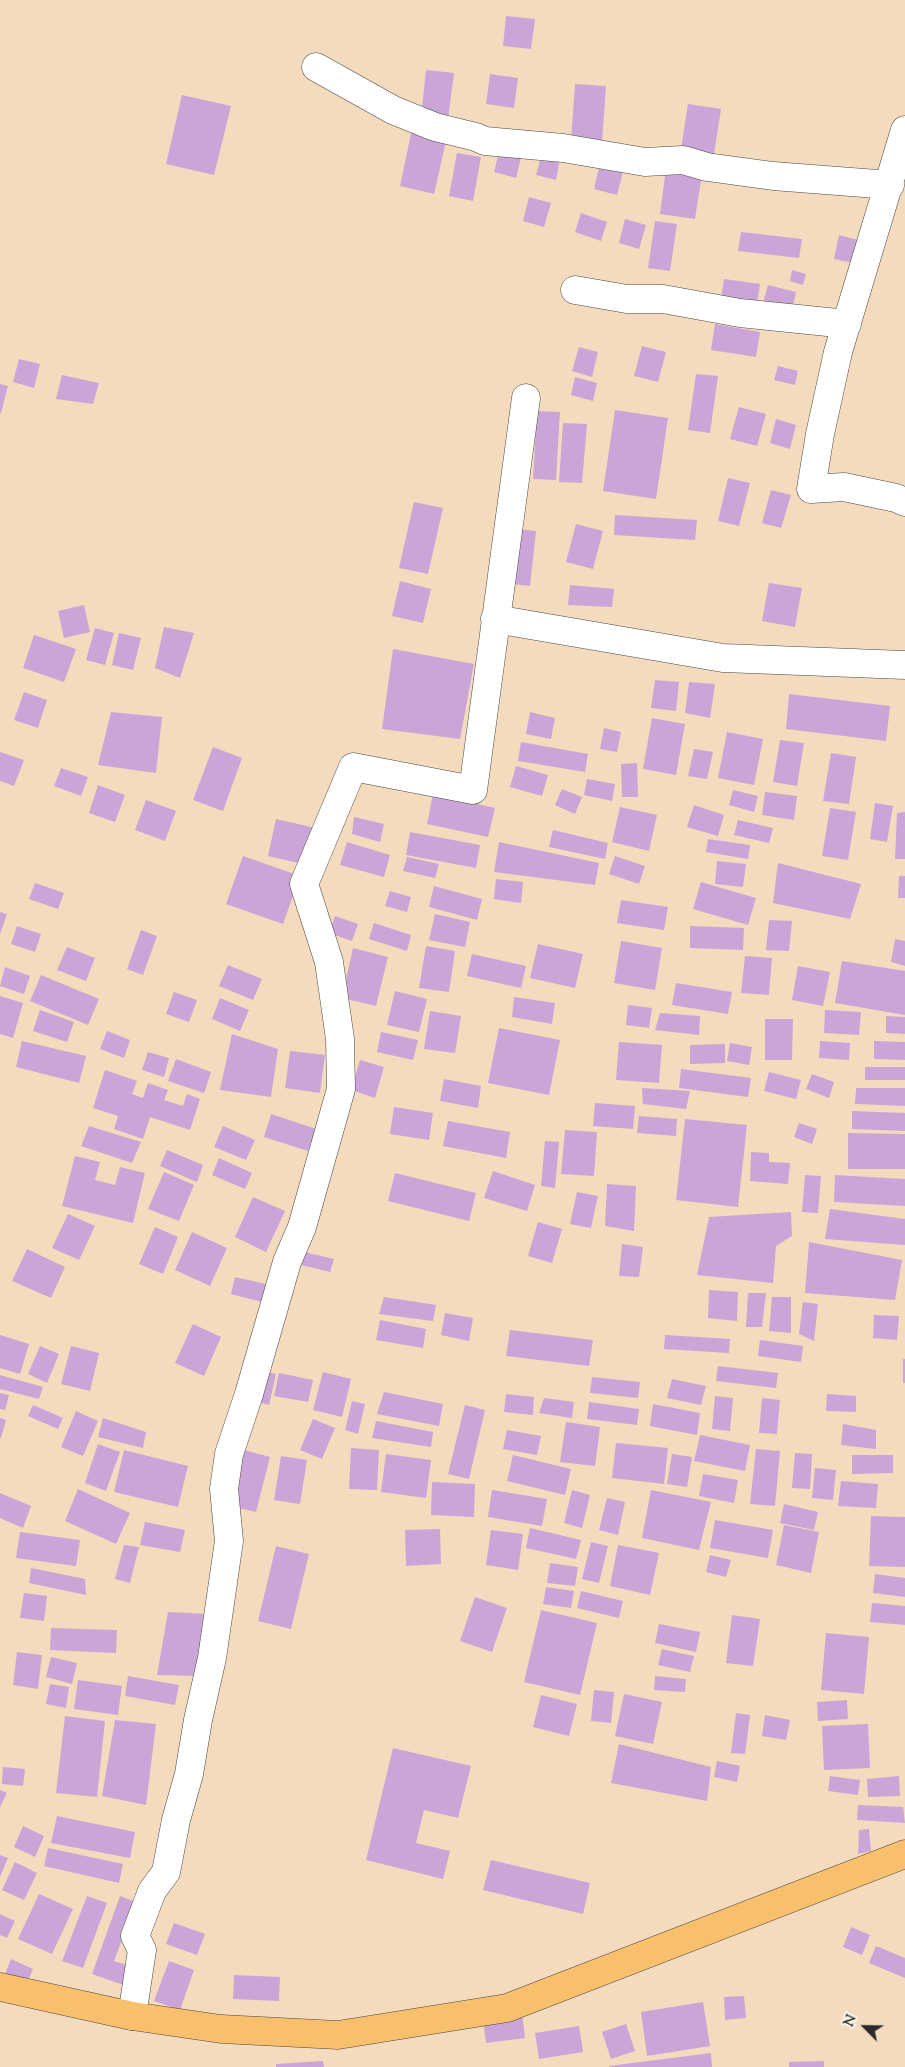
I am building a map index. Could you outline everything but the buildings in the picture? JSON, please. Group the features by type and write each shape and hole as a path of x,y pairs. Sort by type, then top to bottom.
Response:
{"main road":[{"path":"0,1987 132,2016 221,2030 338,2035 507,2008 905,1854"}],"street":[{"path":"316,67 393,110 435,127 476,137 484,141 563,148 645,162 683,160 707,167 773,176 890,185"},
{"path":"905,130 890,185 838,352 820,434 811,489 844,487 896,498 905,502"},
{"path":"575,290 627,300 663,299 740,313 847,324"},
{"path":"132,2016 142,1950 135,1936 152,1891 166,1872 176,1820 189,1774 198,1720 212,1658 229,1541 224,1489 229,1454 249,1394 287,1262 302,1227 341,1088 340,1039 329,962 304,884 353,766 473,790 526,398"},
{"path":"496,619 723,658 905,665"}]}
